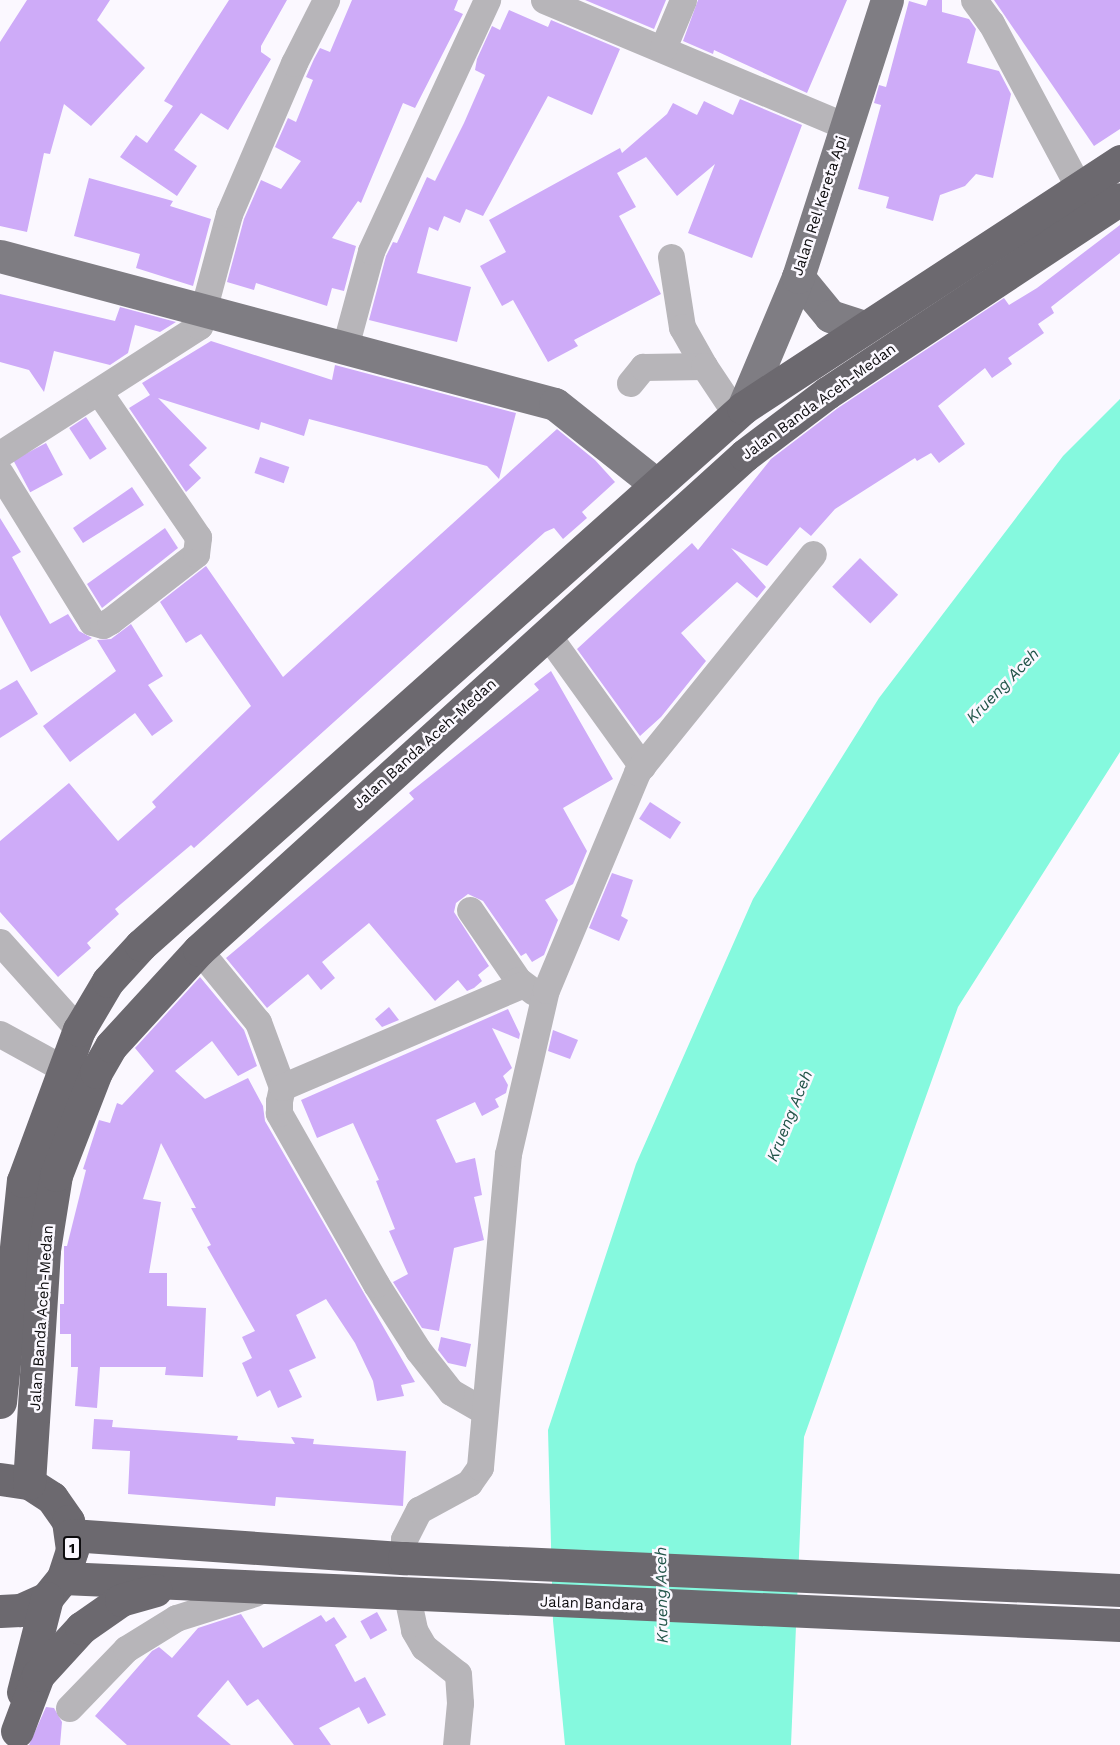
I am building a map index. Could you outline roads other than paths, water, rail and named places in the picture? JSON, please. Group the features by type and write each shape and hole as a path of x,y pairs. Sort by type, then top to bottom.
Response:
{"highway":[{"name":"Jalan Banda Aceh-Medan","path":"0,1402 6,1268 23,1180 62,1068 79,1030 108,981 141,945 739,411 863,327 1120,161"},
{"name":"Jalan Banda Aceh-Medan","path":"14,1481 56,1175 96,1072 111,1046 199,950 745,455 827,393 1120,199"},
{"name":"1","path":"14,1481 52,1498 68,1521 72,1550 55,1588 28,1664 16,1738"},
{"path":"71,1535 404,1558 1120,1590"},
{"path":"16,1738 38,1675 81,1628 121,1600 184,1582"},
{"name":"Jalan Bandara","path":"55,1588 184,1582 407,1596 1120,1625"},
{"path":"0,1611 20,1610 55,1588"}],"main road":[{"name":"Jalan Rel Kereta Api","path":"739,411 798,277 887,0"},
{"path":"0,256 555,404 657,485"},
{"path":"798,277 830,316 863,327"}],"street":[{"path":"0,454 180,341 199,326 206,311 229,214 294,63 326,0"},
{"path":"345,347 371,251 487,0"},
{"path":"544,0 845,126"},
{"path":"663,48 682,0"},
{"path":"974,0 991,23 1078,186"},
{"path":"671,257 682,327 705,366 739,411"},
{"path":"630,383 643,367 705,366"},
{"path":"0,473 92,622 103,625 110,621 196,554 198,537 99,392"},
{"path":"404,1558 404,1539 419,1510 469,1483 480,1467 508,1154 534,987 642,766 813,554"},
{"path":"547,634 642,766"},
{"path":"470,910 534,987"},
{"path":"0,942 79,1030"},
{"path":"199,950 258,1023 282,1087 279,1113 376,1284 452,1392 484,1411"},
{"path":"282,1087 534,987"},
{"path":"0,1034 62,1068"},
{"path":"69,1708 126,1649 176,1618 215,1603 279,1588"},
{"path":"407,1596 414,1630 424,1647 458,1674 456,1745"}],"water":[{"name":"Krueng Aceh","path":"1120,399 1120,752 958,1007 804,1437 791,1745 565,1745 553,1621 548,1430 636,1164 753,899 879,698 1063,456"}]}
